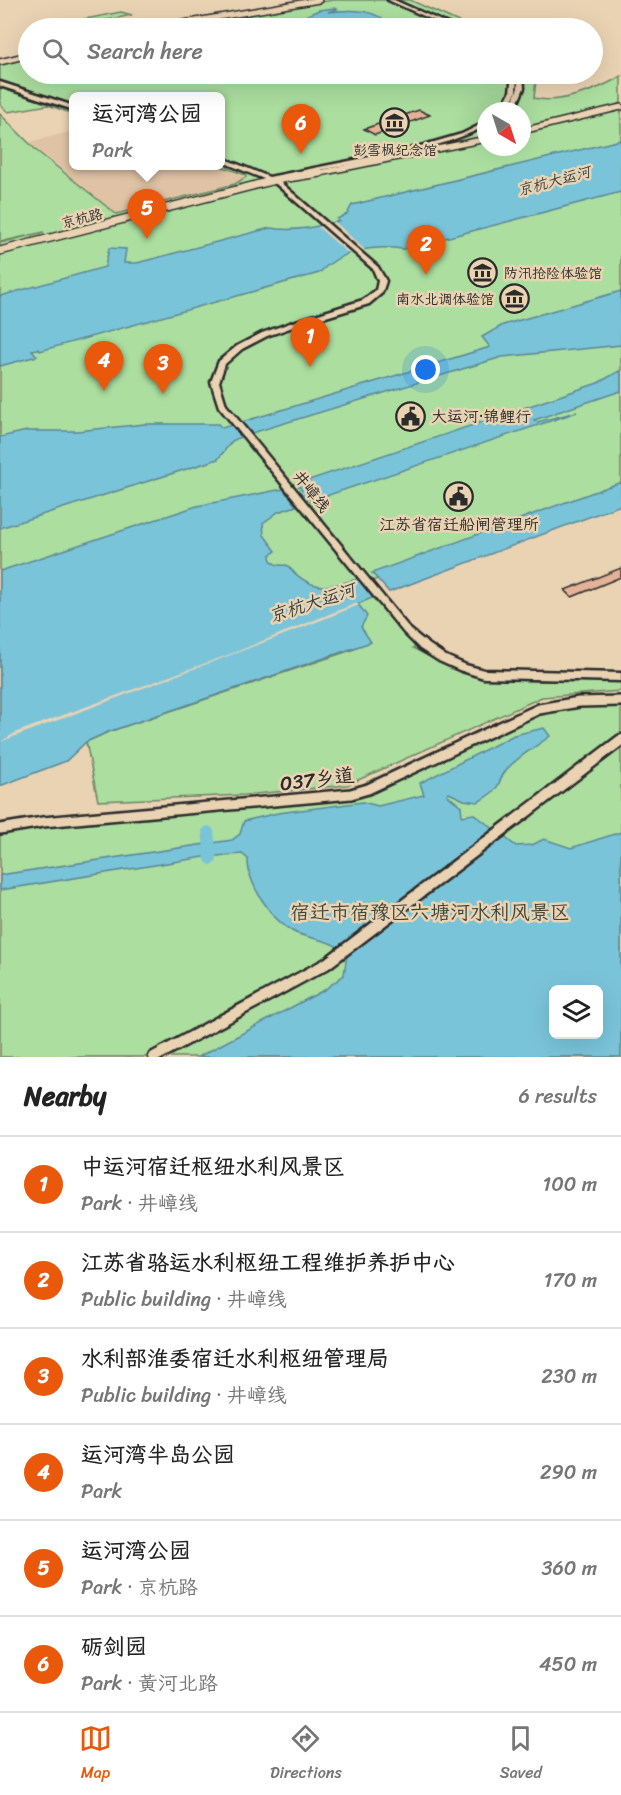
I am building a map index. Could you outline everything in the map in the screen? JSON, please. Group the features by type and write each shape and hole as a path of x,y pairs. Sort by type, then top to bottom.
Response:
{"main road":[{"path":"390,0 431,18"},
{"path":"397,0 438,18"},
{"path":"0,84 69,106"},
{"path":"508,102 513,92 513,84"},
{"path":"514,102 519,94 520,84"},
{"path":"225,161 273,179 450,143 477,130"},
{"name":"井嶂线","path":"273,179 358,252 381,275 382,286 376,294 358,305 255,338 231,353 221,364 214,379 215,394 413,637 428,649 463,669 484,674 618,676"}],"street":[{"path":"213,18 319,0"},
{"path":"0,62 18,58"},
{"path":"531,129 621,107"},
{"name":"京杭路","path":"0,250 273,179 353,168 477,139"},
{"name":"037乡道","path":"0,829 43,822 351,794 368,789 539,709 579,702 621,701"},
{"path":"154,1057 326,964 621,740"}],"shaded area":[{"path":"69,132 69,170 225,170 225,167 246,177 235,184 116,214 29,142"}],"green space":[{"path":"333,0 410,0 450,18 228,18"},
{"path":"121,12 132,15 117,18 91,18"},
{"path":"18,60 18,84 536,84 534,98 544,100 567,98 602,86 621,76 621,490 0,717 0,243 44,232 0,242 0,114 37,151 116,214 235,184 246,177 246,175 225,168 225,92 69,92 69,113 48,105 8,112 0,105 0,65"},
{"path":"374,597 416,646 413,648 465,671 514,680 621,681 621,691 542,697 347,785 245,795 98,801 86,742 108,732 355,649 362,630 357,603"},
{"name":"宿迁市宿豫区六塘河水利风景区","path":"621,696 621,1057 0,1057 0,826 39,818 339,791 363,784 532,706 555,700"}],"water":[{"path":"335,8 337,9 328,12 363,11 381,18 301,18 319,10"},
{"path":"621,140 621,192 403,249 380,248 347,254 319,273 40,351 32,350 37,356 0,366 0,296 105,267 109,248 126,249 124,263 137,263 270,228 296,229 322,225 339,221 337,219 347,214 352,205"},
{"path":"621,291 621,345 502,357 242,436 232,441 218,459 0,528 0,437 27,431 77,431 145,424 218,424 222,428 490,347 482,337 503,325"},
{"path":"621,370 621,391 534,420 537,422 577,412 311,501 297,484 598,383"},
{"path":"621,482 621,505 389,592 372,573"},
{"path":"283,489 296,506 278,512 263,523 264,535 276,551 270,555 273,563 287,565 304,580 320,586 360,578 374,597 358,604 367,616 361,627 371,642 108,732 86,742 66,761 0,786 0,571 197,506"},
{"path":"544,728 550,736 514,762 505,772 496,789 489,795 478,802 464,800 449,793 447,795 461,806 462,816 474,814 516,846 532,845 544,839 571,848 621,832 621,1057 198,1057 324,990 344,975 347,954 327,942 292,931 276,918 256,889 248,859 242,854 204,857 0,890 0,875 232,840 240,834 244,821 278,813 363,802 378,806 424,795 420,783 514,735"}],"pier":[{"path":"335,222 365,250 349,254 318,227"},
{"path":"357,603 359,605 286,634 0,742 17,732 233,653"}],"building":[{"name":"彭雪枫纪念馆","path":"419,110 430,115 375,135 364,129"},
{"path":"621,568 621,577 572,597 565,590"}],"waterway":[{"name":"京杭大运河","path":"279,502 314,489"},
{"path":"208,831 211,860"}],"place":[{"name":"彭雪枫纪念馆","path":"395,123"},
{"name":"砺剑园","path":"301,154"},
{"name":"运河湾公园","path":"147,239"},
{"name":"防汛抢险体验馆","path":"483,273"},
{"name":"江苏省骆运水利枢纽工程维护养护中心","path":"426,275"},
{"name":"南水北调体验馆","path":"515,299"},
{"name":"中运河宿迁枢纽水利风景区","path":"310,367"},
{"name":"运河湾半岛公园","path":"104,391"},
{"name":"水利部淮委宿迁水利枢纽管理局","path":"163,394"},
{"name":"大运河·锦鲤行","path":"410,416"},
{"name":"江苏省宿迁船闸管理所","path":"459,496"}]}
